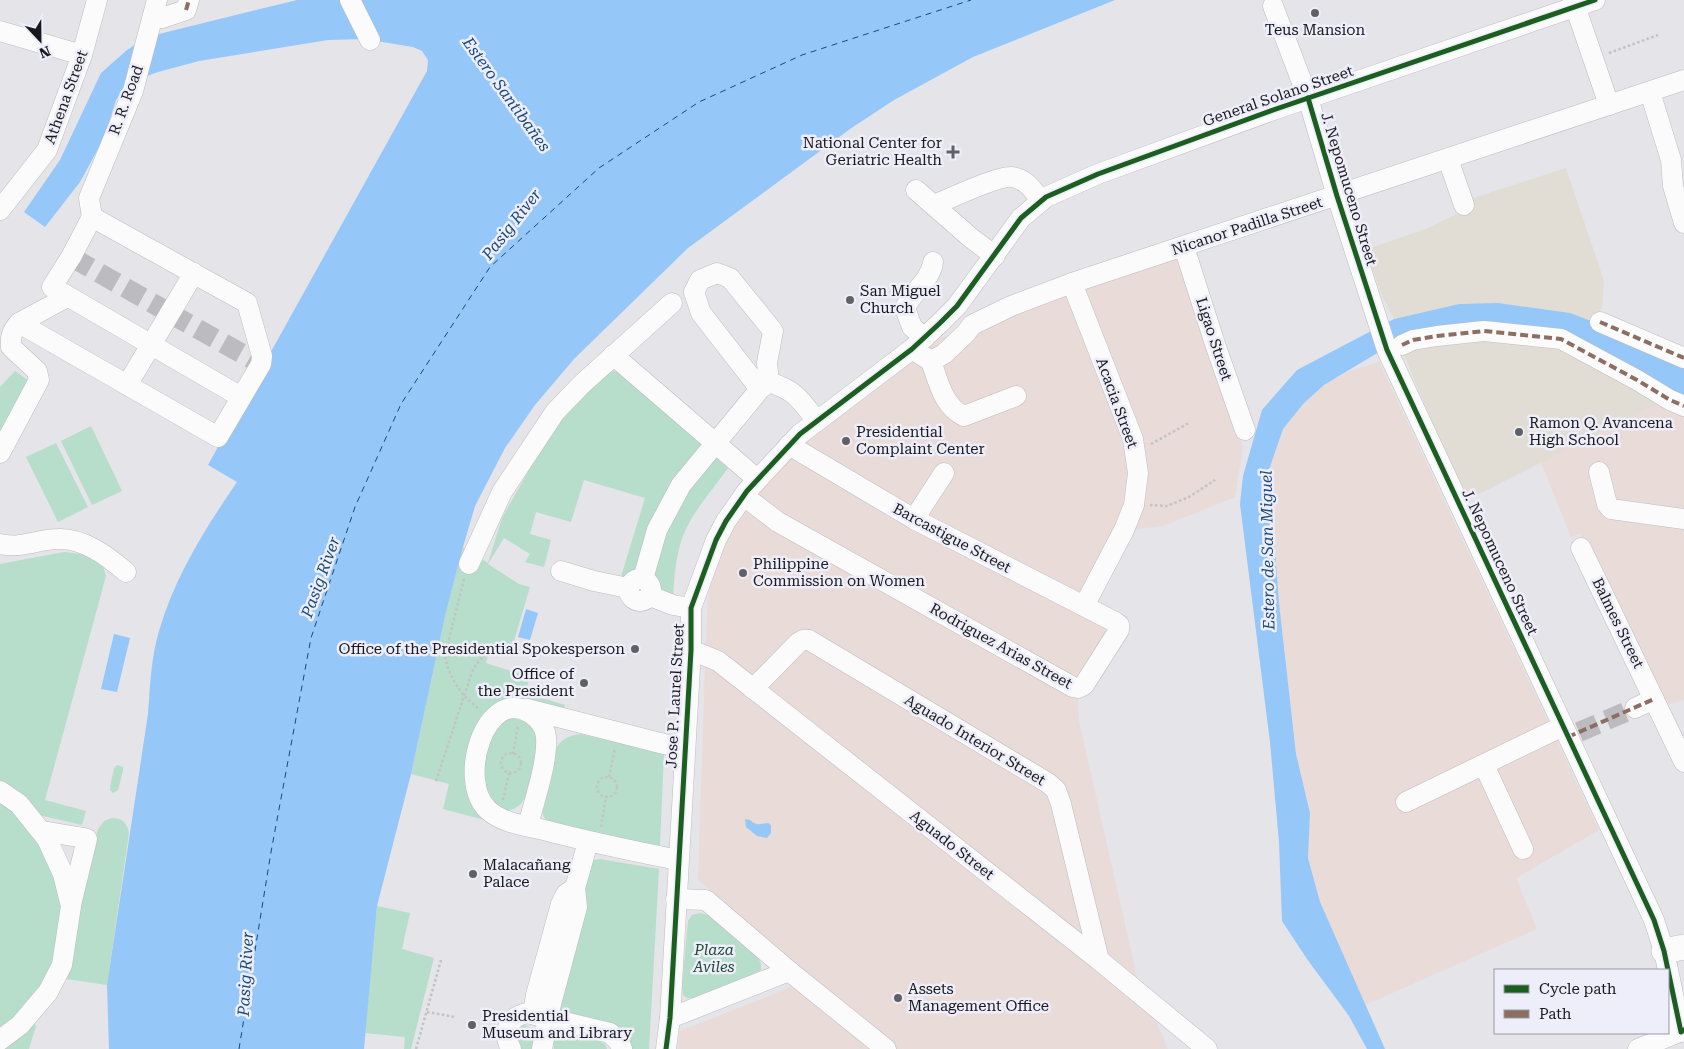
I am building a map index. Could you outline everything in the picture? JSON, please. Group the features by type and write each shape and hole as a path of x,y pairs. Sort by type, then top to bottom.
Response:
{"street":[{"name":"Athena Street","path":"0,210 47,150 82,55 97,0"},
{"path":"350,0 370,40"},
{"name":"General Solano Street","path":"995,256 1022,218 1046,197 1074,183 1574,3 1595,0"},
{"path":"1574,3 1609,105"},
{"path":"153,17 162,18 187,5"},
{"name":"J. Nepomuceno Street","path":"1273,6 1308,98 1337,196 1378,322 1394,347 1654,920 1674,949 1682,1031"},
{"name":"R. R. Road","path":"68,297 52,287 72,257 91,207 133,92 153,17"},
{"path":"0,31 82,55"},
{"name":"Nicanor Padilla Street","path":"931,360 944,354 972,325 1010,306 1072,283 1684,80"},
{"path":"1650,92 1671,160 1673,186 1684,223"},
{"path":"1448,159 1464,205"},
{"path":"934,205 998,179 1011,176 1026,182 1041,201"},
{"path":"916,190 971,238 995,256"},
{"path":"19,323 218,437 262,356 247,303 194,273 91,207"},
{"name":"Ligao Street","path":"1184,247 1245,430"},
{"name":"Jose P. Laurel Street","path":"666,1049 670,1018 691,650 691,608 716,540 726,521 744,496 788,445 816,420 918,343 957,306 995,256"},
{"path":"934,262 932,269 910,298 905,308 918,343 931,360 945,398 955,412 964,416 1016,396"},
{"path":"127,385 194,273"},
{"path":"640,588 657,530 681,485 764,386 773,331 730,278 717,273 700,280 694,292 701,313 764,386 787,388 799,398 816,420"},
{"name":"Acacia Street","path":"1072,283 1134,439 1138,473 1134,505 1124,530 1084,606"},
{"path":"0,453 39,380 37,371 11,347 10,338 19,323 68,297 241,397"},
{"path":"469,564 502,492 555,412 613,355 672,304"},
{"path":"1600,322 1684,358"},
{"path":"1394,347 1413,340 1484,331 1561,339 1684,406"},
{"path":"613,355 714,444 757,479"},
{"name":"Barcastigue Street","path":"788,445 914,519 1119,625"},
{"path":"1598,472 1611,509 1684,519"},
{"path":"914,519 944,473"},
{"name":"Rodriguez Arias Street","path":"744,496 778,522 1073,687 1084,686 1119,630 1119,625"},
{"path":"0,544 18,546 57,538 71,540 93,548 126,572"},
{"name":"Balmes Street","path":"1581,548 1684,762"},
{"path":"561,571 594,581 640,588 673,605 691,608"},
{"name":"Aguado Interior Street","path":"753,689 798,643 803,640 809,640 1048,783 1056,790 1061,804 1099,960"},
{"name":"Aguado Street","path":"691,650 718,662 753,689 1099,960 1207,1049"},
{"path":"1634,708 1654,699"},
{"path":"678,860 594,838 528,826 501,818 486,808 481,800 474,776 476,754 483,736 491,721 499,712 505,709 521,708 685,748"},
{"path":"521,708 540,721 546,737 544,761 528,826"},
{"path":"1406,802 1484,765 1570,732"},
{"path":"1484,765 1522,849"},
{"path":"0,791 19,804 42,831 63,874 71,906"},
{"path":"0,1040 20,1025 35,1010 48,992 62,965 71,906 87,843 84,838 42,831"},
{"path":"541,1015 550,1008 577,907 574,888 594,838"},
{"path":"676,899 706,900 789,971 886,1049"},
{"path":"670,1018 789,971"},
{"path":"511,1049 507,1043 506,1035 510,1022 520,1014 541,1015 610,1032 619,1042 622,1049"},
{"path":"541,1015 542,1049"},
{"path":"1638,1049 1682,1031"}],"path":[{"path":"1593,58 1658,35"},
{"path":"1135,449 1155,443 1189,423"},
{"path":"1134,505 1167,506 1189,497 1215,480"},
{"path":"469,564 462,584 445,655 448,669 463,695 491,721"},
{"path":"436,781 463,695 475,666 481,658 489,653"},
{"path":"513,754 521,708"},
{"path":"609,777 616,744"},
{"path":"513,754 520,759 520,765 515,772 509,773 503,770 502,760 506,755 513,754"},
{"path":"501,818 501,808 509,773"},
{"path":"609,777 616,784 616,790 612,795 606,796 598,791 597,785 600,779 609,777"},
{"path":"594,838 606,796"},
{"path":"416,1049 441,960"},
{"path":"427,1012 455,1017"}],"shaded area":[{"path":"1566,168 1604,281 1602,307 1594,322 1570,313 1537,308 1459,304 1394,319 1382,296 1365,250 1428,228 1469,208 1467,200"},
{"path":"1180,253 1243,447 1235,497 1163,526 1128,530 1083,593 1128,617 1078,698 1079,721 1137,977 1168,1049 678,1049 680,1031 812,979 698,880 707,612 711,579 723,543 740,511 768,480 808,441 940,338"},
{"name":"Ramon Q. Avancena High School","path":"1453,336 1561,343 1663,401 1465,501 1402,350"},
{"path":"1379,362 1599,830 1516,878 1537,929 1365,1005 1319,902 1308,858 1310,813 1296,754 1279,603 1269,470 1283,429 1304,403 1324,385 1349,371"},
{"path":"1663,401 1684,410 1684,700 1666,705 1612,587 1580,534 1571,537 1541,462"}],"green space":[{"path":"15,371 32,383 0,442 0,387"},
{"path":"614,371 623,375 702,443 702,448 635,572 620,580 645,498 584,480 571,522 536,512 530,534 551,540 544,567 525,562 530,554 504,538 488,564 519,584 530,587 511,651 491,645 486,663 530,677 525,693 565,705 564,710 494,711 473,805 478,814 485,820 443,809 449,784 411,774 446,612 463,547 488,563 502,518 537,456 557,426 586,389 604,374"},
{"path":"91,426 122,491 92,505 61,441"},
{"path":"56,443 88,507 58,522 26,457"},
{"path":"715,457 728,468 688,524 677,559 673,600 659,595 651,581 673,512"},
{"path":"64,552 82,554 102,563 106,576 45,800 86,811 82,825 39,815 0,783 0,564"},
{"path":"504,717 532,721 540,743 530,785 524,799 515,808 500,810 482,784 489,737"},
{"path":"580,734 664,753 660,846 582,833 554,825 547,821 542,809 543,798 556,750 558,745 566,738"},
{"path":"117,765 123,767 123,771 118,790 113,793 110,787 114,768"},
{"path":"0,800 12,808 42,843 64,902 57,960 26,1009 0,1030"},
{"path":"112,818 124,822 129,833 107,985 66,979 77,909 98,829 104,821"},
{"path":"600,859 659,869 649,1049 627,1049 564,1015 559,1010 583,890 590,865 594,860"},
{"path":"377,906 410,913 402,949 434,958 411,1049 404,1049 405,1037 365,1033"},
{"name":"Plaza Aviles","path":"700,913 708,915 758,957 761,970 695,998 687,998 683,995 682,987 688,921 692,915"},
{"path":"35,1024 29,1049 0,1049"},
{"path":"524,1025 532,1028 536,1034 535,1046 531,1049 517,1049 512,1034 520,1026"},
{"path":"560,1032 599,1041 605,1044 607,1049 554,1049 553,1040"}],"water":[{"path":"297,0 1115,0 973,57 894,100 850,129 688,248 574,359 535,405 505,448 475,506 463,547 446,612 411,774 377,906 364,1049 109,1049 107,985 148,714 151,672 156,641 173,591 182,572 202,535 237,482 208,465 427,71 428,60 422,51 413,47 364,39 328,40 199,61 158,72 131,82 116,100 105,136 80,182 45,227 24,212 60,160 101,73 127,50 147,37"},
{"name":"Estero de San Miguel","path":"1498,303 1570,313 1594,322 1684,368 1684,399 1562,336 1399,340 1324,385 1304,403 1283,429 1269,470 1279,603 1296,754 1310,813 1308,858 1320,902 1385,1049 1367,1049 1349,1016 1282,921 1279,842 1270,742 1240,504 1243,476 1262,410 1297,370 1394,319 1459,304"},
{"path":"526,609 538,613 530,640 518,637"},
{"path":"114,634 130,638 117,692 101,689"},
{"path":"745,819 756,824 768,823 771,825 771,833 767,838 757,836 746,827"}],"ferry route":[{"path":"239,1049 271,852 311,638 355,507 401,404 490,267 599,168 699,102 802,55 971,0"}],"tunnel":[{"path":"73,258 168,312"},
{"path":"171,314 257,362"},
{"path":"1579,732 1635,708"}],"marked path":[{"path":"186,10 189,0"},
{"path":"1600,322 1684,358"},
{"path":"1402,345 1413,340 1484,331 1561,339 1684,406"},
{"path":"1568,737 1654,699"}],"cycle path":[{"path":"666,1049 670,1018 691,650 691,608 716,540 726,521 747,491 800,434 912,349 940,323 957,306 1021,218 1046,197 1098,174 1276,109 1595,0"},
{"path":"1308,98 1337,196 1387,350 1654,920 1668,969"},
{"path":"1669,975 1681,1032 1684,1030"}],"place":[{"name":"Teus Mansion","path":"1315,13"},
{"name":"National Center for Geriatric Health","path":"953,152"},
{"name":"San Miguel Church","path":"850,300"},
{"name":"Ramon Q. Avancena High School","path":"1519,432"},
{"name":"Presidential Complaint Center","path":"846,441"},
{"name":"Philippine Commission on Women","path":"743,573"},
{"name":"Office of the Presidential Spokesperson","path":"635,649"},
{"name":"Office of the President","path":"584,683"},
{"name":"Malacañang Palace","path":"473,874"},
{"name":"Assets Management Office","path":"898,998"},
{"name":"Presidential Museum and Library","path":"472,1025"}],"water label":[{"name":"Estero Santibañes","path":"507,94"},
{"name":"Pasig River","path":"511,224"},
{"name":"Pasig River","path":"320,577"},
{"name":"Pasig River","path":"245,974"}]}
